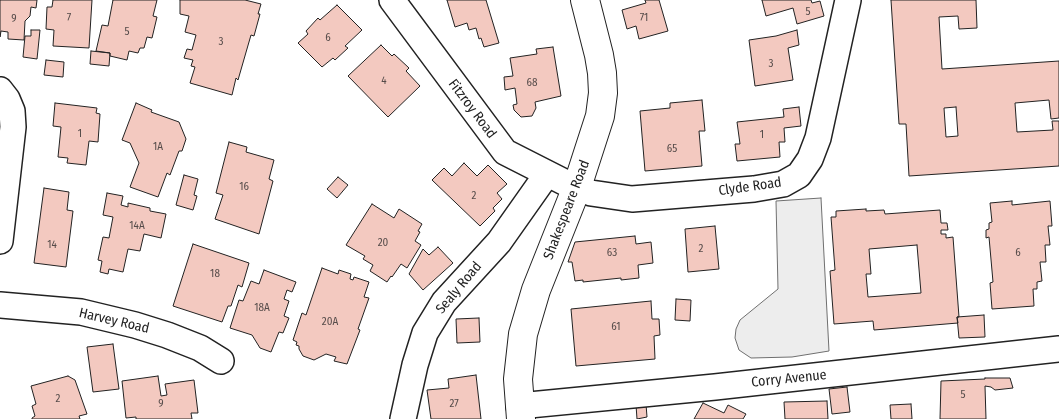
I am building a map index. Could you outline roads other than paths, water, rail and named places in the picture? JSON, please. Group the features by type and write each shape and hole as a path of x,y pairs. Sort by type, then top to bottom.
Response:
{"street":[{"name":"Fitzroy Road","path":"392,0 505,152 577,187"},
{"name":"Shakespeare Road","path":"520,412 518,379 522,334 536,290 577,187 600,116 603,93 599,54 585,0"},
{"name":"Clyde Road","path":"577,187 591,193 632,199 754,189 783,184 799,175 810,159 818,138 848,0"},
{"path":"0,90 7,99 12,111 13,127 0,241"},
{"name":"Sealy Road","path":"403,419 415,366 425,333 444,302 499,242 548,174"},
{"name":"Harvey Road","path":"0,305 82,312 135,325 200,348 221,361"},
{"name":"Corry Avenue","path":"520,412 715,387 1059,349"}]}
